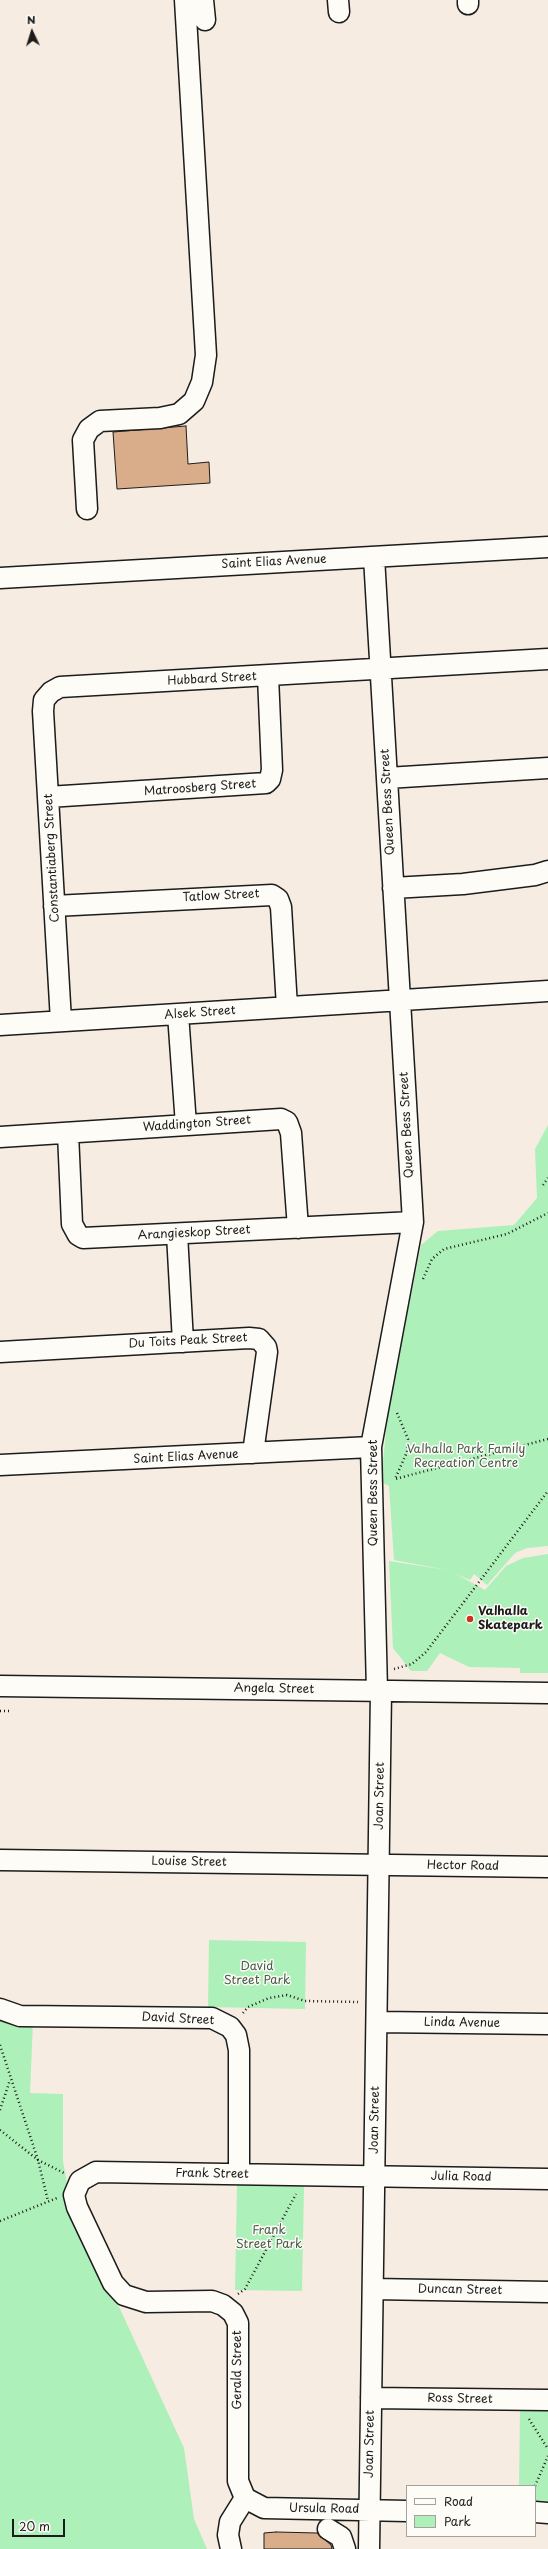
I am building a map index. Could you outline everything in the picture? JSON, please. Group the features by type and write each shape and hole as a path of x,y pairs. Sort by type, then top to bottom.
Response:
{"street":[{"path":"87,509 84,440 89,429 100,421 164,418 179,414 194,401 202,382 206,355 185,0"},
{"path":"203,0 204,20"},
{"name":"Saint Elias Avenue","path":"0,578 548,546"},
{"name":"Queen Bess Street","path":"374,557 413,1222 371,1447 379,1691"},
{"name":"Hubbard Street","path":"47,696 60,688 548,659"},
{"name":"Matroosberg Street","path":"48,797 266,783 270,779 272,770 268,676"},
{"name":"Constantiaberg Street","path":"47,696 43,705 61,1021"},
{"path":"387,778 548,768"},
{"path":"393,888 463,884 535,875 548,871"},
{"name":"Tatlow Street","path":"54,906 272,895 278,900 281,907 287,1007"},
{"name":"Alsek Street","path":"0,1025 548,991"},
{"path":"178,1014 186,1125"},
{"name":"Waddington Street","path":"0,1137 275,1119 287,1122 291,1133 298,1228"},
{"name":"Arangieskop Street","path":"68,1133 72,1224 78,1235 90,1239 413,1222"},
{"path":"177,1234 183,1342"},
{"name":"Du Toits Peak Street","path":"0,1352 254,1338 266,1347 266,1358 253,1453"},
{"name":"Saint Elias Avenue","path":"0,1465 371,1447"},
{"name":"Angela Street","path":"0,1686 548,1693"},
{"name":"Joan Street","path":"369,2549 379,1865 379,1691"},
{"name":"Louise Street","path":"0,1860 379,1865"},
{"name":"Hector Road","path":"379,1865 548,1867"},
{"name":"David Street","path":"0,2009 20,2016 212,2018 230,2027 236,2035 239,2050 239,2174"},
{"name":"Linda Avenue","path":"377,2012 548,2024"},
{"name":"Frank Street","path":"77,2192 96,2172 374,2176"},
{"name":"Julia Road","path":"374,2176 548,2179"},
{"path":"77,2192 112,2283 124,2295 146,2302 212,2301 223,2305"},
{"name":"Duncan Street","path":"372,2289 548,2292"},
{"name":"Gerald Street","path":"223,2305 233,2313 238,2323 238,2481 245,2498"},
{"name":"Ross Street","path":"371,2398 548,2400"},
{"path":"231,2549 228,2535 230,2522 245,2498"},
{"name":"Ursula Road","path":"245,2498 264,2508 406,2511"},
{"path":"536,2512 548,2513"},
{"path":"328,2530 341,2537 345,2549"}],"path":[{"path":"543,1185 548,1178"},
{"path":"420,1286 432,1259 444,1249 507,1234 548,1213"},
{"path":"396,1410 408,1439 407,1452 395,1479 548,1439"},
{"path":"393,1669 412,1664 426,1652 548,1491"},
{"path":"0,1711 10,1711"},
{"path":"230,2027 248,2007 269,1998 287,1995 305,2001 377,2012"},
{"path":"0,2045 38,2160 48,2202"},
{"path":"0,2110 10,2079"},
{"path":"0,2130 77,2192"},
{"path":"223,2305 245,2289 307,2175"},
{"path":"0,2221 77,2192"},
{"path":"517,2399 548,2449"},
{"path":"535,2485 548,2456"}],"green space":[{"name":"Valhalla Park Family Recreation Centre","path":"548,1125 548,1546 527,1548 515,1553 487,1585 474,1574 470,1580 456,1574 485,1590 506,1566 523,1558 548,1554 548,1673 520,1673 520,1668 469,1667 440,1653 427,1671 411,1671 393,1648 389,1561 447,1570 394,1560 389,1486 381,1482 388,1411 421,1245 438,1231 514,1225 537,1198 535,1149"},
{"name":"David Street Park","path":"209,1940 306,1942 305,2009 208,2007"},
{"path":"0,2017 33,2021 30,2093 63,2094 63,2161 70,2200 184,2448 194,2519 207,2549 0,2549"},
{"name":"Frank Street Park","path":"237,2185 304,2186 302,2291 235,2290"},
{"path":"520,2410 548,2411 548,2502 536,2501 536,2485 519,2485"}],"building":[{"path":"186,426 188,464 209,462 210,483 117,489 113,432"},
{"path":"264,2533 317,2533 331,2545 332,2549 264,2549"}],"place":[{"name":"Valhalla Skatepark","path":"470,1619"}]}
